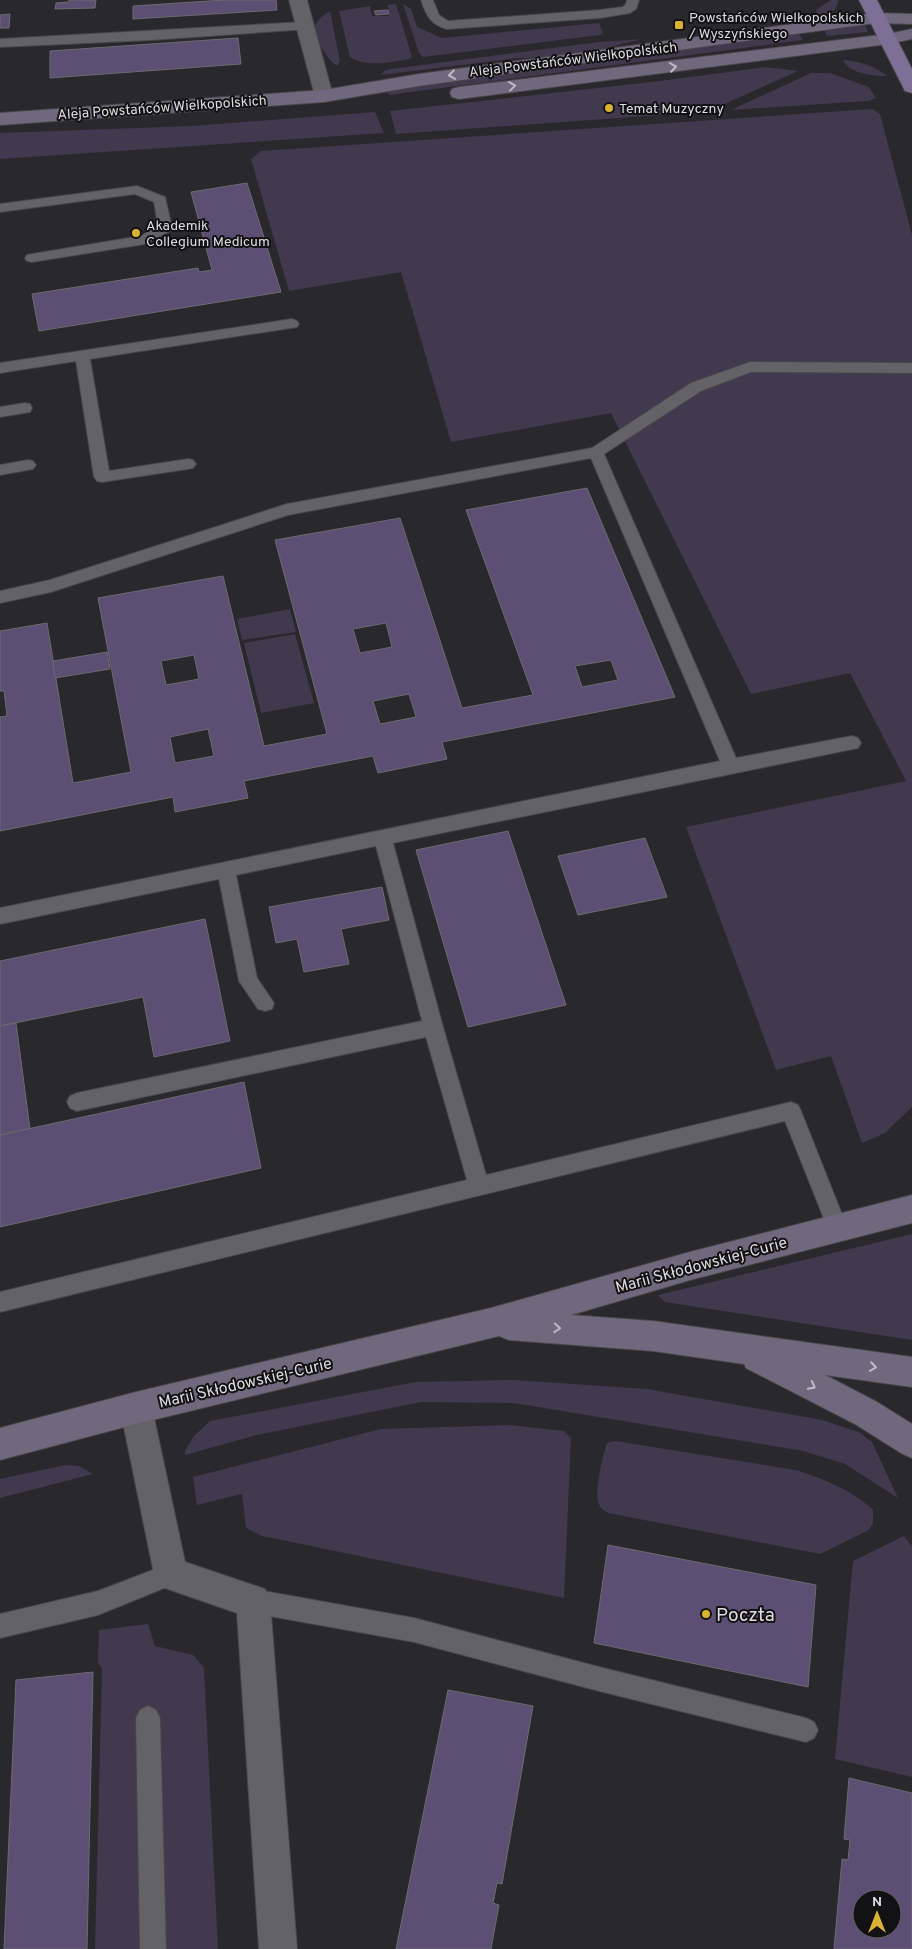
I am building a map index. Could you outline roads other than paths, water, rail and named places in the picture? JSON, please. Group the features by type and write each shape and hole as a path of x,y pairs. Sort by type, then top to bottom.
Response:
{"main road":[{"path":"868,0 912,87"}],"street":[{"path":"298,0 324,96"},
{"name":"Aleja Powstańców Wielkopolskich","path":"0,118 324,96 377,86 520,65 877,18 912,19"},
{"name":"Aleja Powstańców Wielkopolskich","path":"324,96 360,102 398,100 888,39 912,34"},
{"path":"869,1219 912,1188"},
{"name":"Marii Skłodowskiej-Curie","path":"0,1444 136,1408 491,1323 837,1227 912,1209"},
{"name":"Marii Skłodowskiej-Curie","path":"491,1323 653,1336 912,1372"},
{"path":"738,1348 866,1413 912,1442"},
{"path":"136,1408 171,1574 252,1601 278,1949"}],"lane":[{"path":"427,0 433,17 438,23 447,25 600,14 626,10 632,6 634,0"},
{"path":"0,43 304,26"},
{"path":"0,208 137,190 160,200 165,228 145,240 32,258"},
{"path":"0,368 292,324"},
{"path":"82,355 102,477 188,464"},
{"path":"0,597 51,586 287,510 596,452 696,387 750,367 912,368"},
{"path":"0,412 25,408"},
{"path":"596,452 731,766"},
{"path":"0,470 28,465"},
{"path":"0,916 383,839 731,766 852,743"},
{"path":"383,839 433,1027 479,1186"},
{"path":"226,870 248,980 265,1002"},
{"path":"77,1102 433,1027"},
{"path":"0,1302 791,1111 837,1227"},
{"path":"0,1626 98,1603 171,1574"},
{"path":"252,1601 414,1630 599,1679 806,1730"},
{"path":"148,1718 153,1949"}],"place":[{"name":"Powstańców Wielkopolskich / Wyszyńskiego","path":"679,25"},
{"name":"Temat Muzyczny","path":"609,108"},
{"name":"Akademik Collegium Medicum","path":"136,233"},
{"name":"Poczta","path":"706,1614"}]}
